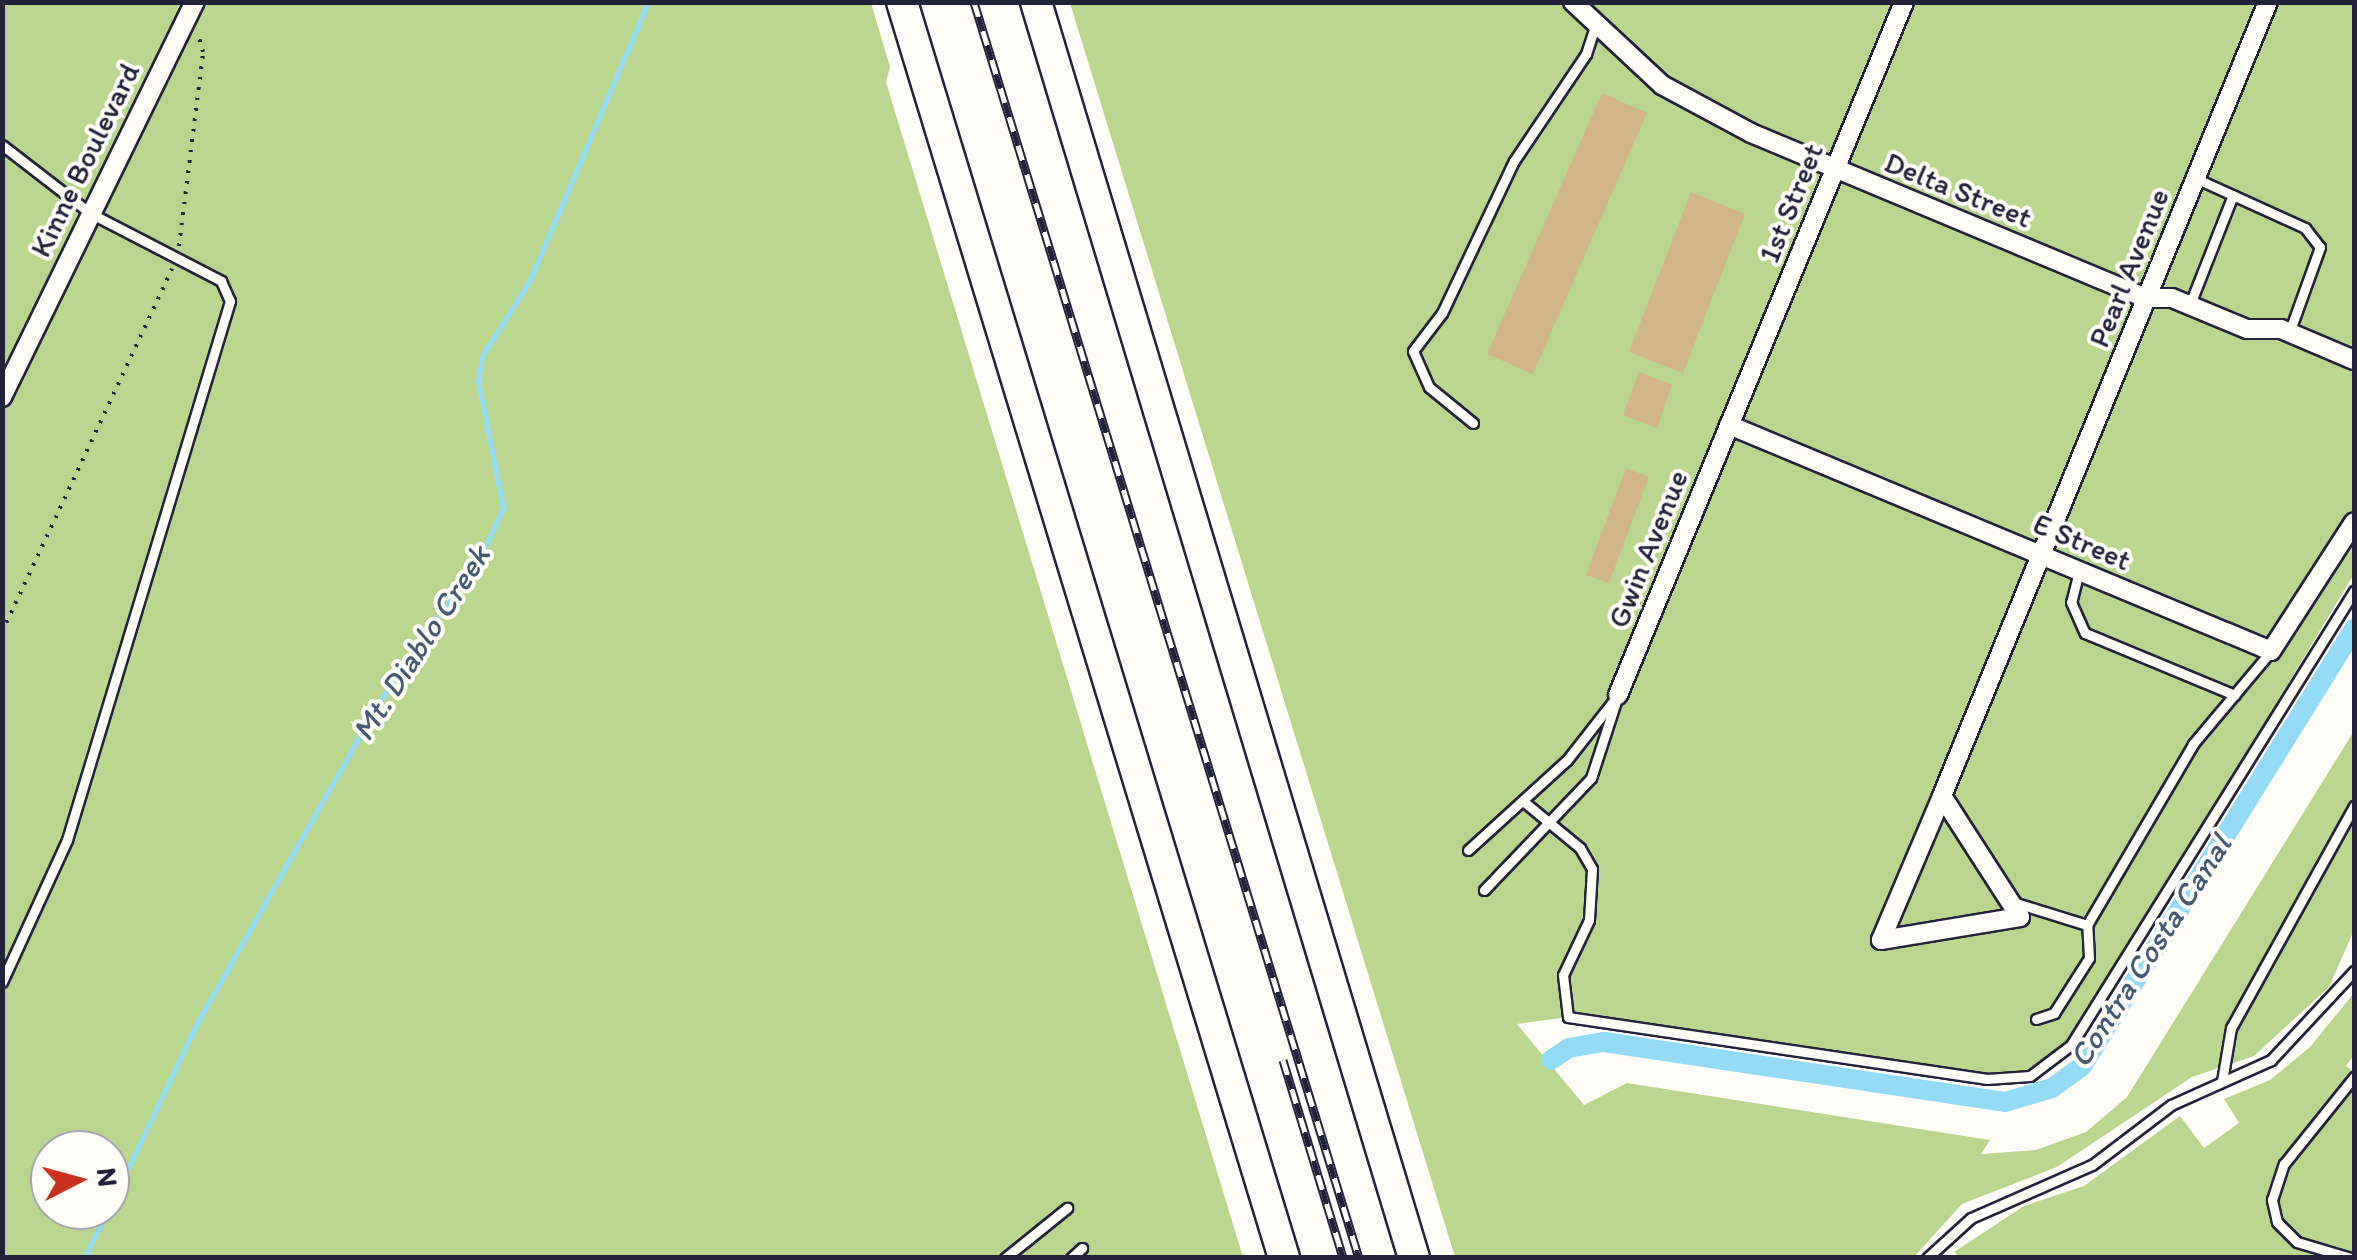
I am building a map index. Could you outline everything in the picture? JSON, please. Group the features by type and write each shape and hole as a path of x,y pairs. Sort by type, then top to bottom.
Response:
{"highway":[{"path":"1036,2 1414,1258"},
{"path":"904,8 1284,1258"}],"street":[{"name":"Delta Street","path":"1572,2 1662,85 1705,111 1835,170 2146,298 2190,306 2247,329 2290,333 2354,360"},
{"name":"1st Street","path":"1729,425 1904,2"},
{"name":"Pearl Avenue","path":"2010,901 2020,918 1882,940 2268,2"},
{"name":"Kinne Boulevard","path":"2,398 193,6"},
{"name":"E Street","path":"1729,425 2271,651"},
{"name":"Gwin Avenue","path":"1618,695 1729,425"},
{"path":"2271,651 2354,522"},
{"path":"1942,796 2010,901"}],"lane":[{"path":"1473,423 1429,388 1414,351 1442,313 1514,161 1586,54 1595,27"},
{"path":"2,145 90,213 221,281 230,301 68,840 2,982"},
{"path":"2195,178 2305,228 2320,247 2290,333"},
{"path":"2190,306 2233,195"},
{"path":"2078,570 2071,602 2085,633 2234,695"},
{"path":"1523,801 1550,828 1580,848 1594,883 1589,920 1562,974 1568,1017 1987,1078 2030,1076 2071,1045 2354,591"},
{"path":"2036,1018 2054,1013 2089,958 2087,925 2193,744 2271,651"},
{"path":"1468,850 1567,760 1618,695"},
{"path":"1484,890 1550,828 1591,778 1618,695"},
{"path":"2222,1081 2231,1028 2354,806"},
{"path":"2010,901 2087,925"},
{"path":"1926,1258 1971,1218 2092,1165 2170,1105 2292,1044 2354,972"},
{"path":"2351,1258 2297,1242 2277,1222 2272,1200 2284,1164 2354,1077"},
{"path":"1005,1258 1067,1208"},
{"path":"1071,1258 1082,1248"}],"path":[{"path":"2,632 178,258 202,52 193,6"}],"green space":[{"path":"2,3 871,3 890,67 886,82 1243,1257 3,1257"},
{"path":"1070,3 2354,3 2354,574 2071,1045 2030,1076 1987,1079 1568,1017 1517,1024 1584,1105 1627,1083 1990,1140 1981,1154 2036,1150 2086,1132 2127,1097 2354,731 2354,930 2329,987 2254,1056 2192,1077 2057,1167 1962,1204 1914,1257 1455,1257"},
{"path":"2354,993 2354,1055 2346,1066 2354,1072 2354,1257 1961,1258 1954,1252 2024,1206 2084,1186 2180,1116 2204,1148 2239,1123 2224,1099 2270,1080 2310,1047"}],"building":[{"path":"1602,93 1647,113 1533,374 1487,354"},
{"path":"1691,192 1745,214 1683,373 1629,352"},
{"path":"1639,372 1672,385 1657,428 1623,415"},
{"path":"1626,468 1649,477 1609,583 1586,575"}],"waterway":[{"name":"Mt. Diablo Creek","path":"130,1164 197,1023 375,708 481,555 503,508 478,381 483,354 529,282 648,2"},
{"name":"Contra Costa Canal","path":"1551,1060 1569,1048 1604,1042 2005,1102 2052,1088 2082,1066 2354,629"},
{"name":"Mt. Diablo Creek","path":"84,1258 98,1230"}],"railway":[{"path":"974,2 1359,1258"},
{"path":"1283,1060 1343,1258"}]}
